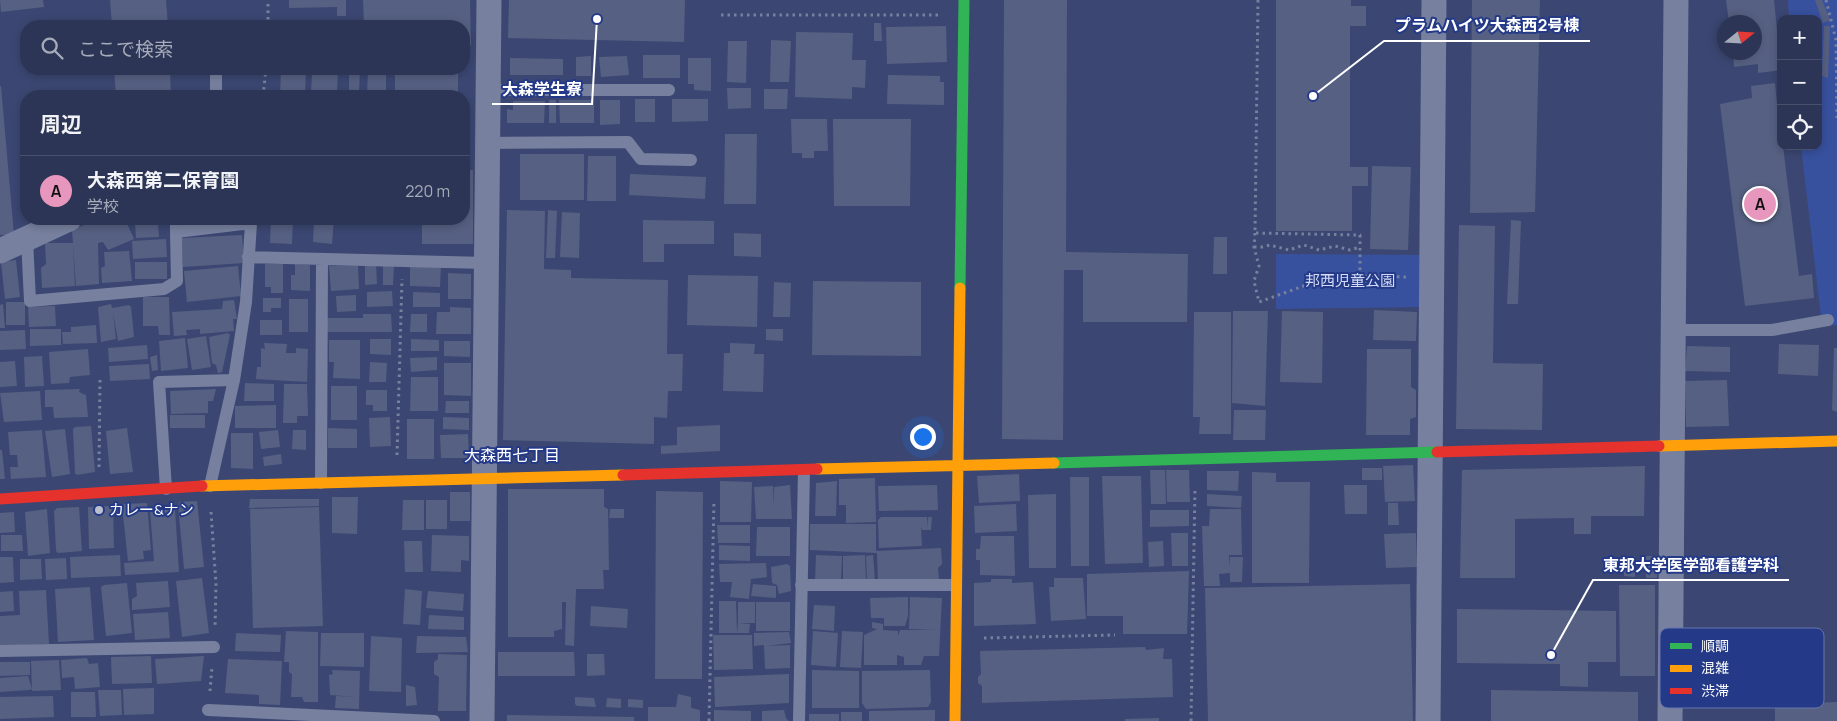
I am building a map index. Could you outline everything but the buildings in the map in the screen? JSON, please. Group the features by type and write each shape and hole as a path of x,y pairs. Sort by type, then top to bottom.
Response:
{"street":[{"path":"482,721 489,0"},
{"path":"954,721 964,0"},
{"path":"1428,721 1432,452 1434,0"},
{"path":"1671,628 1676,0"},
{"path":"0,251 56,225"},
{"path":"0,499 210,486 321,483 375,488 396,481 484,478 1837,441"},
{"path":"1670,708 1670,721"}],"lane":[{"path":"216,76 216,90"},
{"path":"488,90 669,90"},
{"path":"487,142 628,142 641,159 691,160"},
{"path":"27,239 30,301 164,289 177,281 176,225"},
{"path":"176,232 234,225"},
{"path":"210,486 234,380 246,302 251,225"},
{"path":"248,257 486,263"},
{"path":"321,483 322,258"},
{"path":"1673,330 1772,330 1828,320"},
{"path":"166,488 159,382 234,380"},
{"path":"799,721 804,470"},
{"path":"801,585 956,585"},
{"path":"0,651 214,647"},
{"path":"208,710 434,721"}],"path":[{"path":"268,0 268,20"},
{"path":"1258,0 1254,246 1259,266 1254,281 1259,302 1312,283 1360,276 1432,277"},
{"path":"1826,0 1836,34 1837,118"},
{"path":"721,14 964,16"},
{"path":"264,90 265,75"},
{"path":"1255,233 1360,235 1360,276"},
{"path":"1254,246 1262,248 1270,245 1289,250 1304,245 1319,250 1335,246 1350,250 1360,247"},
{"path":"396,481 402,260"},
{"path":"99,493 100,380"},
{"path":"1190,721 1195,459"},
{"path":"709,721 714,472"},
{"path":"208,710 214,647 216,584 210,486"},
{"path":"956,639 1115,635"}],"green space":[{"path":"1788,0 1837,0 1837,325 1822,326 1801,150 1822,150 1822,15 1789,15"},
{"name":"邦西児童公園","path":"1276,254 1424,255 1423,307 1276,309"}],"traffic: fast":[{"path":"960,288 964,0"},
{"path":"1054,463 1437,452"}],"traffic: slow":[{"path":"955,721 960,288"},
{"path":"1659,446 1837,441"},
{"path":"817,469 1054,463"},
{"path":"202,486 623,475"}],"traffic: jam":[{"path":"1437,452 1659,446"},
{"path":"623,475 817,469"},
{"path":"0,499 202,486"}],"place":[{"name":"大森学生寮","path":"597,19"},
{"name":"プラムハイツ大森西2号棟","path":"1313,96"},
{"name":"大森西第二保育園","path":"1760,204"},
{"name":"カレー&ナン","path":"99,510"},
{"name":"東邦大学医学部看護学科","path":"1551,655"}],"district":[{"name":"大森西七丁目","path":"512,455"}]}
